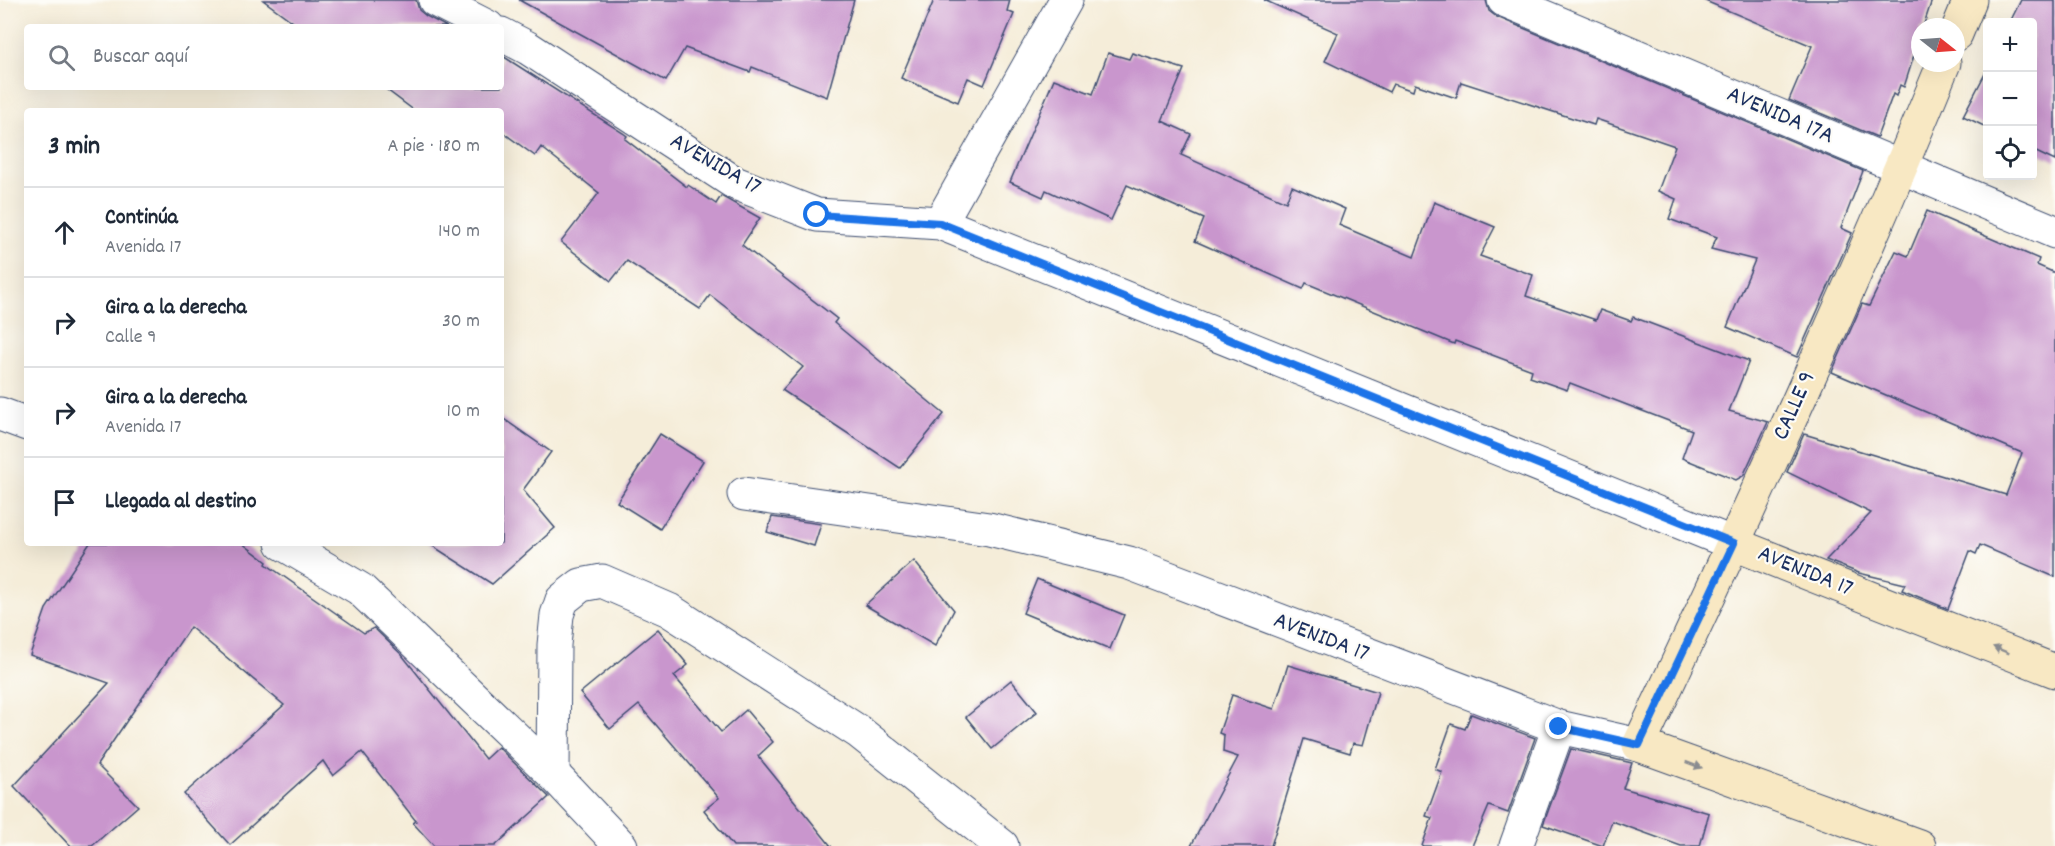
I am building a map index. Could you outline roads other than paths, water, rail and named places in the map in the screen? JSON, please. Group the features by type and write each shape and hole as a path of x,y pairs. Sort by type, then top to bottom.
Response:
{"main road":[{"path":"1962,18 1970,0"},
{"name":"CALLE 9","path":"1639,745 1734,543 1901,167 1940,72"},
{"name":"AVENIDA 17","path":"1734,543 2055,671"},
{"name":"AVENIDA 17","path":"1639,745 1919,846"}],"street":[{"path":"435,0 482,24"},
{"path":"940,223 1066,0"},
{"name":"AVENIDA 17A","path":"1504,0 2055,232"},
{"name":"AVENIDA 17","path":"504,36 528,48 735,183 817,215 940,223 1734,543"},
{"path":"0,414 24,423"},
{"name":"AVENIDA 17","path":"744,494 989,529 1129,563 1559,727 1639,745"},
{"path":"287,546 360,589 553,774 621,846"},
{"path":"553,774 554,645 557,615 562,600 581,585 602,581 669,609 859,732 1002,846"},
{"path":"1516,846 1559,727"}]}
